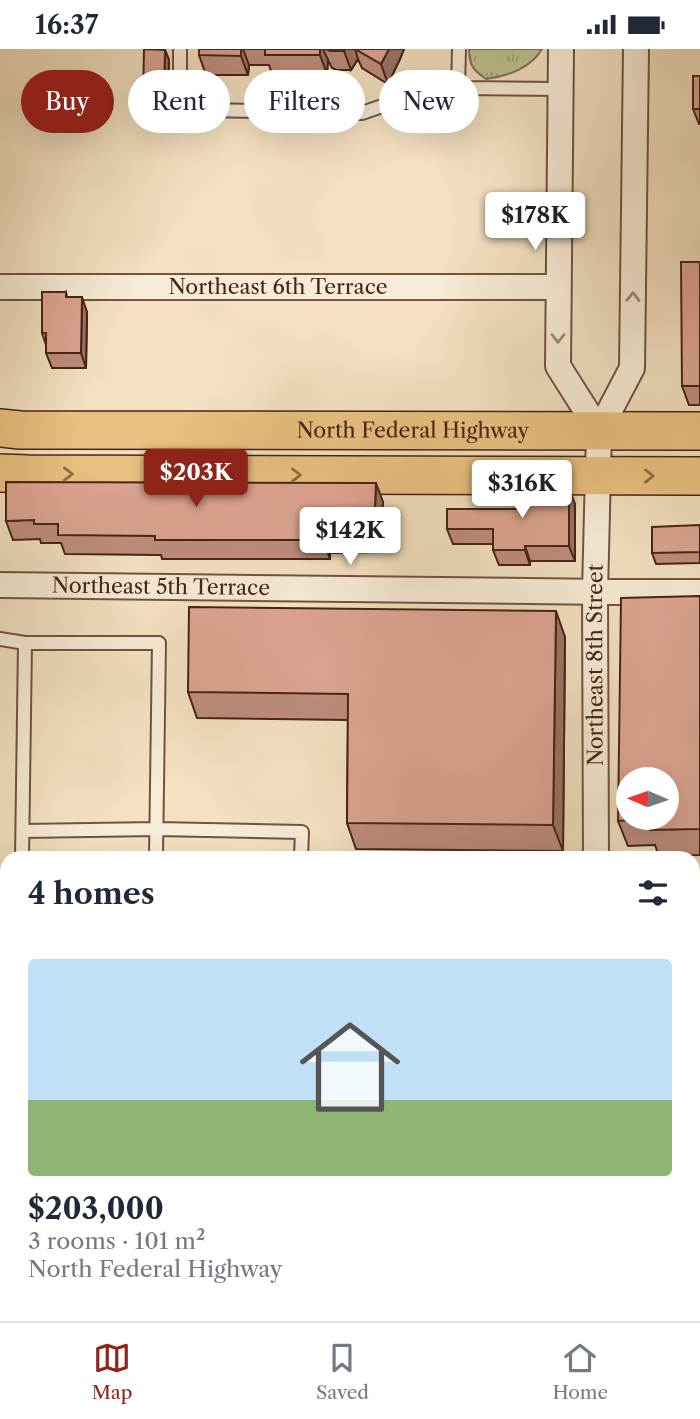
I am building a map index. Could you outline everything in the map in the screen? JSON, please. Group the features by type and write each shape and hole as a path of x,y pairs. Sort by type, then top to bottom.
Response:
{"main road":[{"name":"North Federal Highway","path":"0,428 700,431"},
{"path":"0,473 700,476"}],"street":[{"path":"561,49 558,366 599,431"},
{"name":"Northeast 8th Street","path":"596,851 599,431 632,368 636,49"},
{"name":"Northeast 6th Terrace","path":"0,286 558,287"},
{"name":"Northeast 5th Terrace","path":"0,585 700,592"}],"lane":[{"path":"180,49 180,76 188,94 206,110 362,113 379,107"},
{"path":"458,70 459,49"},
{"path":"479,88 560,89"},
{"path":"0,639 25,643 159,643 156,851"},
{"path":"22,851 25,643"},
{"path":"23,831 157,829 302,832 301,851"}],"green space":[{"path":"469,49 542,49 531,62 518,70 486,79 473,67"}],"building":[{"path":"144,49 165,50 165,70 144,70"},
{"path":"199,49 241,49 241,56 199,55"},
{"path":"265,49 320,49 320,55 265,55"},
{"path":"326,49 345,49 330,51"},
{"path":"355,49 389,49 381,64"},
{"path":"693,76 700,76 700,109 693,109"},
{"path":"681,262 700,262 700,386 682,386"},
{"path":"42,292 66,292 66,297 82,297 81,353 46,353 46,333 42,333"},
{"path":"6,482 376,483 374,532 323,534 323,540 155,540 155,536 58,535 58,524 34,524 34,520 6,521"},
{"path":"521,484 543,484 543,489 569,489 569,546 525,546 525,550 493,550 493,529 447,529 447,509 521,509"},
{"path":"700,525 700,552 652,553 652,527"},
{"path":"700,596 700,829 679,829 679,767 619,767 621,598"},
{"path":"189,607 556,611 553,825 347,823 348,694 188,692"}]}
